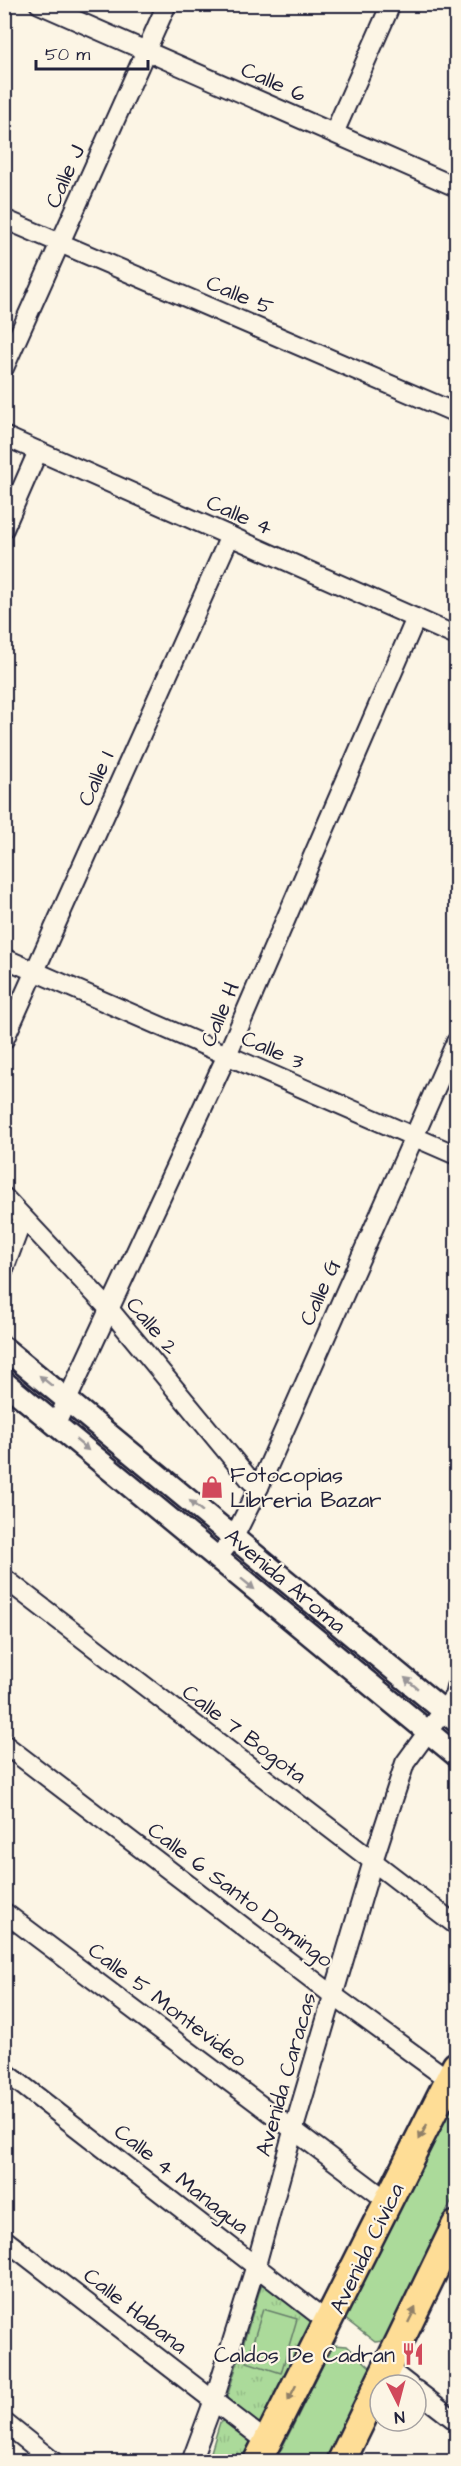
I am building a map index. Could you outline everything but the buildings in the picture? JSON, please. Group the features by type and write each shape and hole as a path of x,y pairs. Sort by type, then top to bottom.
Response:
{"main road":[{"name":"Avenida Cívica","path":"262,2452 453,2073"},
{"path":"341,2462 387,2368 450,2255 456,2225"}],"street":[{"name":"Calle 6","path":"39,4 456,187"},
{"name":"Calle J","path":"4,368 167,4"},
{"path":"334,133 391,4"},
{"name":"Calle 5","path":"4,219 456,412"},
{"name":"Calle 4","path":"4,436 456,636"},
{"path":"4,529 38,451"},
{"name":"Calle I","path":"4,1040 230,536"},
{"name":"Calle H","path":"56,1424 227,1055 416,618"},
{"name":"Calle 3","path":"4,958 456,1155"},
{"name":"Calle G","path":"217,1558 234,1537 259,1487 456,1041"},
{"name":"Calle 2","path":"4,1197 110,1310 251,1481 259,1487"},
{"path":"4,1269 23,1218"},
{"name":"Avenida Aroma","path":"4,1348 450,1715"},
{"name":"Avenida Aroma","path":"4,1382 456,1755"},
{"name":"Calle 7 Bogota","path":"4,1578 456,1925"},
{"name":"Avenida Caracas","path":"191,2462 214,2400 256,2265 373,1861 405,1763 427,1731 450,1715 456,1687"},
{"name":"Calle 6 Santo Domingo","path":"4,1744 334,1996 453,2073"},
{"name":"Calle 5 Montevideo","path":"4,1912 294,2128 388,2202"},
{"name":"Calle 4 Managua","path":"4,2071 329,2323"},
{"name":"Calle Habana","path":"4,2239 214,2400 262,2452"},
{"path":"387,2368 393,2373"},
{"path":"428,2399 456,2421"},
{"path":"4,2422 54,2462"}],"green space":[{"path":"456,2093 456,2192 384,2341 375,2342 344,2318 388,2234"},
{"path":"264,2284 311,2317 313,2325 262,2424 258,2424 230,2403 227,2397 261,2286"},
{"path":"263,2309 297,2319 281,2373 247,2362"},
{"path":"333,2345 347,2346 371,2368 325,2461 275,2462"},
{"path":"224,2421 252,2442 253,2446 245,2461 208,2462 220,2422"}],"place":[{"name":"Fotocopias Libreria Bazar","path":"212,1487"},
{"name":"Caldos De Cadran","path":"413,2354"}]}
